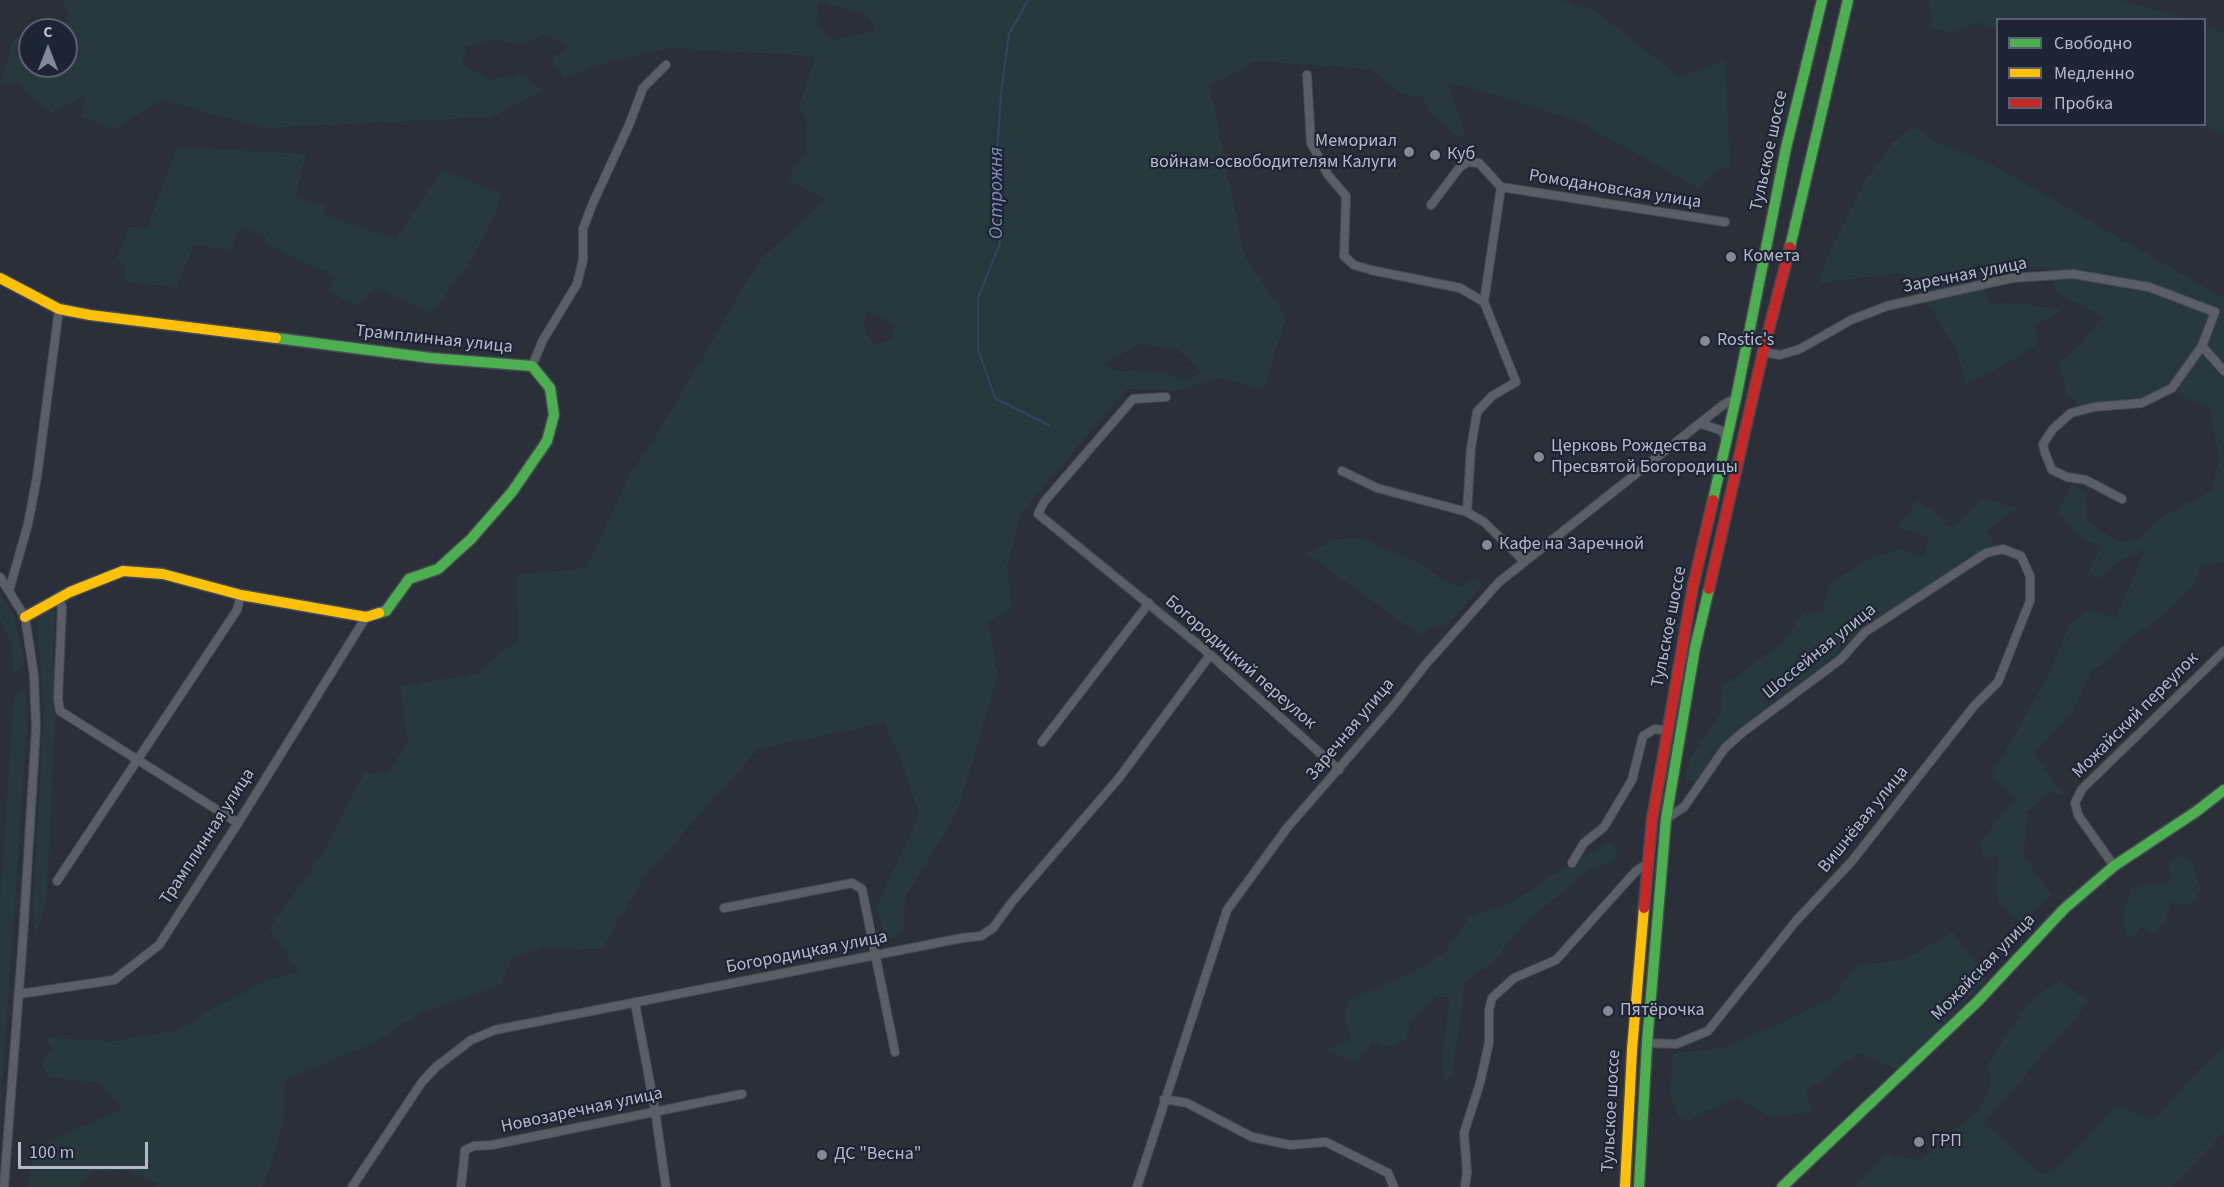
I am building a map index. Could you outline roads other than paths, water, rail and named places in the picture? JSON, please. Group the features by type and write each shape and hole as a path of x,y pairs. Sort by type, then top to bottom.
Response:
{"main road":[{"name":"Тульское шоссе","path":"1625,1187 1632,1050 1652,820 1694,586 1736,398 1786,148 1821,0"},
{"name":"Тульское шоссе","path":"1639,1187 1647,1043 1666,819 1695,648 1763,352 1848,0"},
{"name":"Трамплинная улица","path":"0,279 59,309 90,315 430,358 532,366 550,388 554,415 547,441 512,492 471,539 438,569 409,579 386,611 366,617"},
{"path":"25,617 97,580 123,571 163,574 241,595 366,617"},
{"name":"Можайская улица","path":"1782,1187 1978,1001 2064,909 2114,866 2197,812 2224,790"}],"street":[{"path":"532,366 543,340 577,284 583,260 583,229 643,88 666,65"},
{"path":"1307,75 1311,143 1328,175 1346,196 1344,256 1354,265 1371,270 1460,288 1484,302 1516,382 1492,396 1477,412 1471,448 1467,512"},
{"name":"Ромодановская улица","path":"1431,204 1460,167 1468,162 1479,163 1501,187 1725,222"},
{"name":"Ромодановская улица","path":"1484,302 1501,187"},
{"name":"Заречная улица","path":"1763,352 1780,355 1800,349 1851,320 1887,306 2012,278 2073,274 2149,286 2215,312 2202,346"},
{"path":"9,591 28,524 37,477 59,309"},
{"path":"2122,499 2086,480 2067,477 2052,470 2044,453 2043,444 2053,429 2071,414 2094,406 2142,403 2172,388 2202,346 2224,371"},
{"name":"Богородицкий переулок","path":"1167,397 1133,399 1044,502 1038,514 1149,603 1339,770"},
{"name":"Заречная улица","path":"1137,1187 1227,910 1287,828 1499,582 1724,405 1736,398"},
{"path":"1701,424 1720,430 1725,435 1726,444"},
{"path":"1342,471 1377,488 1467,512 1484,522 1524,561"},
{"name":"Шоссейная улица","path":"1666,819 1684,807 1725,748 1841,659 1865,632 1986,553 2003,549 2021,556"},
{"name":"Вишнёвая улица","path":"1647,1043 1676,1044 1708,1031 1796,921 1852,861 1974,706 1998,682 2030,601 2030,576 2021,556"},
{"path":"0,577 25,617 34,675 36,728 4,1187"},
{"path":"57,880 237,610 241,595"},
{"path":"58,599 62,607 58,699 60,711 238,823"},
{"name":"Богородицкий переулок","path":"1042,742 1149,603"},
{"name":"Трамплинная улица","path":"19,994 114,980 159,945 366,617"},
{"name":"Можайский переулок","path":"2114,866 2078,815 2075,803 2082,789 2224,651"},
{"name":"Богородицкая улица","path":"352,1187 422,1082 436,1067 471,1040 495,1030 981,936 993,928 1012,902 1119,778 1210,655"},
{"path":"1572,863 1584,843 1604,827 1632,780 1643,735 1655,729 1668,731"},
{"path":"1465,1187 1467,1172 1464,1133 1480,1083 1489,1043 1489,1010 1492,998 1514,978 1556,960 1636,871 1647,864"},
{"path":"724,908 852,883 862,889 895,1052"},
{"path":"635,1003 655,1110 666,1187"},
{"name":"Новозаречная улица","path":"460,1187 465,1150 474,1146 492,1145 742,1094"},
{"path":"1164,1099 1187,1103 1252,1137 1290,1145 1326,1142 1388,1173 1394,1187"}],"waterway":[{"name":"Острожня","path":"1028,0 1009,34 998,137 996,187 1000,243 978,298 978,349 995,398 1049,425"}],"place":[{"name":"Мемориал войнам-освободителям Калуги","path":"1409,152"},
{"name":"Куб","path":"1435,155"},
{"name":"Комета","path":"1731,257"},
{"name":"Rostic's","path":"1705,341"},
{"name":"Церковь Рождества Пресвятой Богородицы","path":"1539,457"},
{"name":"Кафе на Заречной","path":"1487,545"},
{"name":"Пятёрочка","path":"1608,1011"},
{"name":"ГРП","path":"1919,1142"},
{"name":"ДС \"Весна\"","path":"822,1155"}]}
